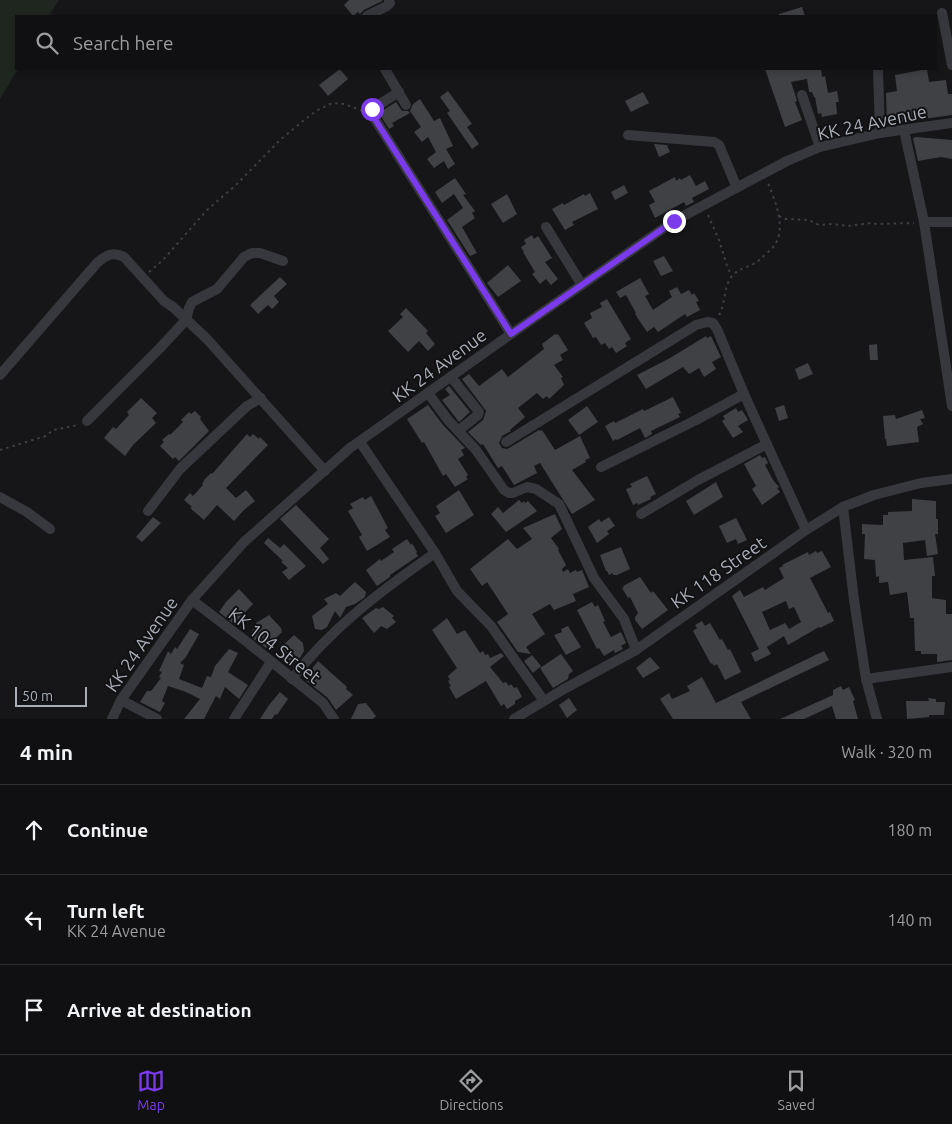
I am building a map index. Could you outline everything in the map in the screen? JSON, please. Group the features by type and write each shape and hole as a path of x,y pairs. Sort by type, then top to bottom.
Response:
{"street":[{"path":"369,15 387,6 390,3 389,0"},
{"path":"942,13 952,65"},
{"path":"386,70 406,105"},
{"path":"878,70 880,133"},
{"path":"399,92 372,109 371,113 511,334"},
{"path":"802,95 820,147"},
{"name":"KK 24 Avenue","path":"112,719 121,700 192,600 244,542 360,442 511,334 674,221 820,147 880,133 952,123"},
{"path":"904,130 924,222 947,346 952,406"},
{"path":"628,135 714,142 719,145 737,188"},
{"path":"924,222 952,222"},
{"path":"546,227 582,285"},
{"path":"87,421 147,362 186,320 192,302 217,289 244,257 252,253 260,253 283,261"},
{"path":"0,375 72,294 89,272 105,256 118,254 124,257 142,275 164,301 207,339 325,471"},
{"path":"506,442 696,325 707,322 713,323 806,530"},
{"path":"451,377 479,412 478,415 458,431"},
{"path":"428,393 458,431 476,450 494,477 509,493 527,487 536,489 559,504 594,578 624,619 636,650"},
{"path":"601,467 744,394"},
{"path":"148,511 180,469 247,406 261,398"},
{"path":"360,442 457,591 491,626 544,701"},
{"path":"641,514 698,480 767,444"},
{"name":"KK 118 Street","path":"514,719 636,650 806,530 843,507 874,495 921,483 952,480"},
{"path":"0,497 27,512 50,529"},
{"path":"843,507 866,679 878,719"},
{"path":"292,679 310,656 349,618 383,590 434,553"},
{"name":"KK 104 Street","path":"192,600 323,703 334,719"},
{"path":"234,719 271,662"},
{"path":"866,679 952,667"},
{"path":"121,700 157,719"}],"path":[{"path":"142,275 147,274 163,260 207,210 236,185 280,140 316,111 332,103 344,104 371,113"},
{"path":"713,323 721,312 724,296 732,275 756,262 774,247 778,237 780,220 764,174"},
{"path":"704,206 732,275"},
{"path":"779,216 785,219 809,220 819,225 848,226 871,223 924,222"},
{"path":"0,450 46,436 53,430 71,428 87,421"}],"shaded area":[{"path":"0,0 59,0 50,15 15,15 15,70 17,70 0,99"}],"building":[{"path":"349,0 382,0 360,14 358,12 354,15 344,5"},
{"path":"802,7 805,15 779,15"},
{"path":"339,70 348,79 328,96 319,85"},
{"path":"765,70 821,70 822,77 825,76 828,93 837,91 839,102 836,102 837,114 822,117 821,113 818,114 815,97 812,92 809,92 807,79 791,82 797,101 795,102 802,120 785,127"},
{"path":"927,70 929,82 946,80 948,94 952,94 952,115 887,124 886,93 897,91 895,75"},
{"path":"448,91 472,124 467,127 479,144 472,149 447,113 450,111 440,97"},
{"path":"643,92 649,103 631,112 625,101"},
{"path":"420,99 434,121 440,118 453,146 446,149 455,164 448,169 444,161 434,168 427,159 436,152 428,137 422,142 414,132 421,127 410,111 413,104"},
{"path":"396,102 402,111 410,113 392,123 394,126 389,129 379,113"},
{"path":"913,138 952,140 952,159 941,157 918,161"},
{"path":"654,144 667,145 670,152 659,157"},
{"path":"690,175 696,186 705,181 709,189 692,198 694,202 686,206 684,202 655,218 649,205 655,202 649,191 675,177 676,181"},
{"path":"455,178 466,194 463,195 475,211 472,213 475,218 462,227 477,253 470,256 447,220 463,208 454,194 442,203 435,192"},
{"path":"624,185 628,193 615,200 611,192"},
{"path":"590,193 598,209 572,222 574,225 565,230 552,209"},
{"path":"507,194 517,214 503,223 491,204"},
{"path":"532,235 534,239 538,236 552,258 545,262 558,279 551,285 546,279 540,284 532,274 535,272 521,247 526,244 524,240"},
{"path":"664,256 673,271 661,276 653,261"},
{"path":"508,265 521,281 498,297 487,283"},
{"path":"280,277 287,284 274,296 279,302 272,309 268,305 258,314 250,305"},
{"path":"640,278 649,294 645,296 653,310 672,297 669,291 677,287 681,294 689,290 692,295 694,293 699,301 696,302 700,310 687,317 685,314 658,332 654,327 647,332 635,314 626,295 620,298 616,292"},
{"path":"607,299 631,339 625,343 627,346 616,353 612,347 609,349 605,343 601,345 596,337 593,338 584,323 592,318 590,313 602,307 600,303"},
{"path":"406,308 428,331 426,333 435,344 428,351 419,341 408,352 388,331 403,317 400,314"},
{"path":"555,334 558,334 568,350 560,355 563,360 554,365 563,377 561,378 564,385 549,399 547,396 543,399 537,393 518,408 525,417 511,431 502,436 499,443 502,448 507,449 542,430 555,450 580,436 590,458 572,470 595,500 572,514 540,463 534,466 537,473 514,485 502,466 498,468 483,444 481,445 468,432 483,420 486,411 462,379 469,374 479,386 502,369 508,377 544,349 542,344"},
{"path":"706,336 707,338 711,336 721,357 712,362 716,369 704,377 699,368 689,374 683,367 646,389 637,375"},
{"path":"877,344 878,360 870,360 869,345"},
{"path":"808,363 813,374 799,380 795,369"},
{"path":"449,386 470,412 459,422 442,400 450,395 445,389"},
{"path":"673,397 681,413 678,414 680,417 651,431 652,434 645,438 640,428 613,441 605,426 643,409 644,411"},
{"path":"141,398 157,413 152,418 156,423 133,445 125,456 104,438 113,427 116,429 129,415 127,412"},
{"path":"428,405 443,425 465,448 461,450 464,455 458,459 468,475 466,477 468,479 455,487 446,474 443,476 424,442 422,443 407,419"},
{"path":"784,405 788,418 779,421 775,408"},
{"path":"587,406 598,422 579,435 568,420"},
{"path":"736,408 738,412 742,410 748,420 738,426 743,432 733,438 722,421 725,419 723,416"},
{"path":"922,410 925,418 920,419 923,424 917,427 919,442 887,446 883,416 895,415 896,419"},
{"path":"195,411 209,431 179,461 175,457 173,459 160,446 164,442 162,440 183,422 181,420 189,412 191,414"},
{"path":"247,434 250,437 253,434 259,439 260,437 268,445 226,488 236,498 246,490 255,501 234,521 217,505 204,520 184,500 190,493 193,496 203,485 205,479 212,474"},
{"path":"760,455 762,458 765,457 768,463 765,465 779,487 777,488 780,492 762,505 752,489 756,486 744,464"},
{"path":"647,476 656,494 650,497 651,499 638,505 637,503 633,505 626,489 632,487 630,484"},
{"path":"716,482 723,497 694,515 686,501"},
{"path":"459,490 474,515 446,533 435,516 440,513 436,506"},
{"path":"371,496 388,528 385,530 390,537 367,551 359,537 362,535 348,511 353,508 350,504 363,497 365,500"},
{"path":"912,499 936,501 938,534 935,534 938,554 927,556 925,540 903,543 904,560 933,557 935,576 932,576 932,598 946,600 946,614 952,614 952,660 937,662 937,654 921,654 921,651 915,651 914,618 910,618 907,592 890,595 888,582 879,583 879,576 876,577 875,560 864,559 865,534 862,534 862,524 883,525 883,515 888,515 888,512 912,511"},
{"path":"519,500 522,503 528,501 537,511 506,532 491,514 498,507 503,513"},
{"path":"296,505 329,539 320,548 329,559 323,564 280,519"},
{"path":"555,514 562,529 551,538 559,549 566,565 562,569 563,572 568,569 570,573 582,570 589,587 573,594 576,601 554,610 550,604 532,614 545,634 526,647 531,654 518,652 497,622 508,614 487,582 482,586 470,569 508,539 517,549 532,539 523,528"},
{"path":"153,517 161,523 142,542 136,537"},
{"path":"609,517 615,526 607,531 609,534 597,543 588,527 599,519 601,522"},
{"path":"736,518 747,540 738,544 736,539 727,543 719,526"},
{"path":"268,538 280,548 284,544 306,566 289,580 282,572 288,568 264,543"},
{"path":"407,539 411,545 412,543 418,556 377,586 366,570 380,559 381,561 394,552 392,549"},
{"path":"621,547 630,569 617,575 613,575 613,573 609,575 600,555"},
{"path":"816,551 817,553 822,551 831,567 810,578 834,621 819,627 788,645 784,636 767,647 771,654 755,662 751,653 759,649 732,596 740,590 744,597 763,587 765,590 784,578 779,568 782,565 808,552 809,555","holes":["786,601 789,609 794,607 801,622 789,629 785,623 770,630 762,612"]},
{"path":"640,577 651,593 653,591 668,610 642,629 635,620 638,613 630,597 628,598 622,588"},
{"path":"355,582 366,592 365,597 355,604 346,607 340,618 335,611 327,627 322,630 315,629 312,616 328,604 324,599 336,593 340,596"},
{"path":"239,589 253,604 234,624 219,612"},
{"path":"592,602 595,607 598,605 605,621 603,622 611,637 621,632 626,643 621,646 623,649 615,653 614,650 604,656 599,648 597,649 577,610"},
{"path":"383,607 394,616 392,618 396,622 387,629 381,626 374,633 362,618 376,608"},
{"path":"269,615 281,628 282,632 266,648 250,636 253,629 258,628 256,623"},
{"path":"447,618 457,634 465,630 480,653 483,651 490,658 501,653 504,656 490,667 503,683 506,682 509,686 511,684 514,688 517,687 522,697 515,701 515,704 507,709 504,704 501,706 486,681 456,699 449,687 451,686 448,676 457,668 432,630"},
{"path":"702,621 705,626 710,623 720,640 722,639 728,650 730,649 741,672 725,680 717,664 714,666 711,664 693,631 697,628 695,625"},
{"path":"568,626 581,647 566,655 554,635 562,632 561,629"},
{"path":"190,629 199,634 186,657 180,663 184,665 179,679 202,688 207,676 211,677 215,666 229,649 238,653 228,672 248,685 239,699 225,687 220,699 216,696 204,719 184,719 200,699 168,686 162,701 165,703 160,712 140,702 147,691 151,691 161,678 159,677 162,672 159,671 168,651 171,654 175,647 177,649"},
{"path":"294,635 303,643 304,651 297,663 284,658 281,647"},
{"path":"824,651 829,660 741,702 751,719 673,719 660,699 669,693 672,699 690,691 687,686 702,677 716,703"},
{"path":"561,654 573,671 569,674 568,679 553,688 540,668"},
{"path":"532,655 541,666 533,673 524,661"},
{"path":"650,657 660,668 643,678 636,668"},
{"path":"318,661 347,687 346,689 353,695 336,710 328,698 304,679"},
{"path":"841,686 843,690 849,687 855,700 853,701 858,719 836,719 832,706 804,719 780,719 833,695 833,690"},
{"path":"280,692 288,699 277,715 275,714 272,719 260,719 269,705"},
{"path":"569,698 577,710 567,718 559,705"},
{"path":"928,698 936,699 936,702 945,702 944,715 929,715 929,717 907,719 906,701 929,701"},
{"path":"366,703 376,716 373,719 351,719 358,704"}],"route":[{"path":"372,109 371,113 511,334 674,221"}]}
